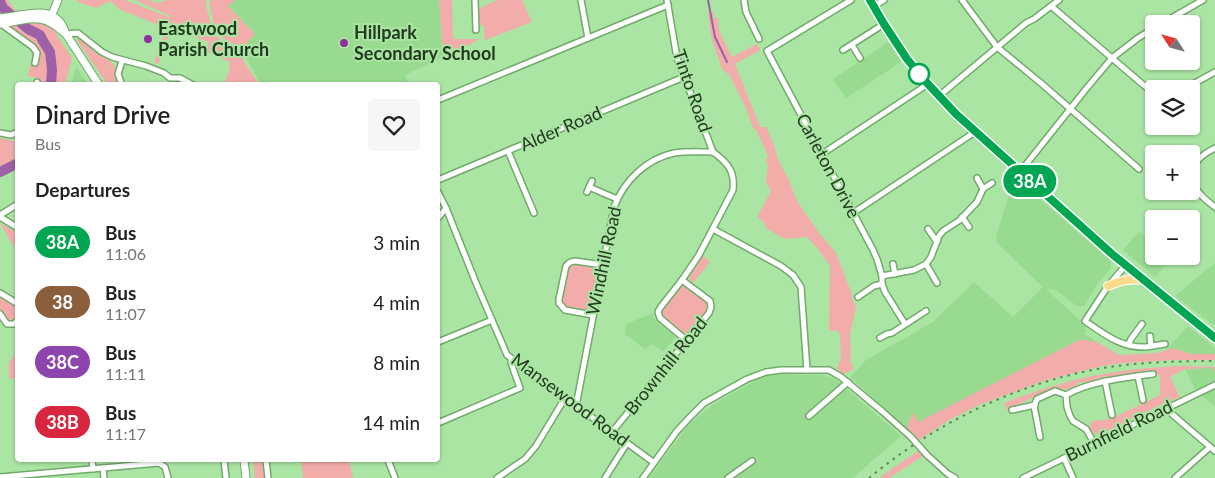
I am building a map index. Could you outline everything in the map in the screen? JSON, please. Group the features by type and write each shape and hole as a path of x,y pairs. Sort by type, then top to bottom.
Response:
{"main road":[{"path":"51,19 58,0"},
{"path":"872,3 907,59 939,96 975,132 1126,265 1215,338"},
{"path":"4,21 25,17 51,19 66,34 96,82"},
{"path":"1108,286 1127,279 1145,280"},
{"path":"244,462 246,478"}],"street":[{"path":"474,0 476,30"},
{"path":"580,0 588,38"},
{"path":"744,0 746,12 759,39"},
{"name":"Carleton Drive","path":"851,0 767,51 874,250 885,292 905,324"},
{"path":"872,3 884,0"},
{"path":"962,0 997,47 1139,169"},
{"path":"939,96 1026,23 1059,0"},
{"path":"1177,15 1203,0"},
{"path":"440,99 588,38 668,2"},
{"name":"Tinto Road","path":"668,2 678,58 713,152"},
{"path":"1051,6 1145,86"},
{"path":"4,21 33,47 37,53 35,63"},
{"path":"843,50 884,24"},
{"path":"66,34 74,32 81,34 102,52 112,57 146,66 170,78 180,78 187,82"},
{"path":"1020,172 1112,58 1145,34"},
{"path":"852,45 860,58"},
{"path":"121,82 118,74 122,61"},
{"path":"1200,80 1215,72"},
{"name":"Alder Road","path":"440,179 684,77"},
{"path":"822,154 928,84"},
{"path":"853,213 975,132"},
{"path":"0,133 11,135 15,133"},
{"path":"1200,157 1215,148"},
{"path":"508,151 534,213"},
{"path":"686,340 660,318 658,312 699,255 733,190 734,180 729,166 713,152"},
{"name":"Windhill Road","path":"576,406 617,199 635,174 654,160 674,153 713,152"},
{"path":"977,178 983,189"},
{"path":"882,276 914,270 926,264 944,231 957,222 977,202 983,189 992,183"},
{"path":"589,187 617,199"},
{"path":"1200,194 1215,207"},
{"name":"Mansewood Road","path":"440,196 504,349 511,359 653,462"},
{"path":"15,206 0,216 15,226"},
{"path":"440,216 446,208"},
{"path":"962,217 969,227"},
{"path":"713,229 793,275 801,287 807,370"},
{"path":"928,229 937,242"},
{"path":"593,315 565,310 559,303 559,299 568,264 575,262 603,265"},
{"path":"893,264 895,274"},
{"path":"926,264 937,283"},
{"path":"1126,265 1108,286 1085,321 1115,341 1128,345 1144,347 1165,344"},
{"name":"Brownhill Road","path":"612,432 709,313 710,301 682,280"},
{"path":"858,297 874,286 882,284"},
{"path":"0,293 15,302"},
{"path":"880,338 926,311"},
{"path":"0,314 7,324 15,323"},
{"path":"440,341 492,320"},
{"path":"1128,345 1142,324"},
{"path":"1150,336 1151,346"},
{"path":"440,422 520,388 511,359"},
{"path":"643,478 653,462 689,418 704,403 724,391 766,372 781,370 829,370 848,382 883,412 911,437 927,455 955,478"},
{"path":"1040,436 1035,405 1036,399 1054,391 1066,395 1075,390 1105,381 1153,374"},
{"path":"1138,376 1143,400"},
{"path":"1105,381 1112,415"},
{"path":"809,416 848,382"},
{"name":"Burnfield Road","path":"1023,478 1215,385"},
{"path":"1066,395 1070,416 1073,421 1086,429 1094,443"},
{"path":"497,478 525,459 536,446 566,398"},
{"path":"1012,410 1035,405"},
{"path":"1166,409 1213,449 1175,478"},
{"path":"605,478 628,444"},
{"path":"1064,458 1073,478"},
{"path":"728,478 752,461"},
{"path":"92,462 93,469"},
{"path":"224,462 226,478"},
{"path":"266,462 268,478"},
{"path":"389,462 395,478"},
{"path":"0,476 24,477 159,463 165,467 168,478"},
{"path":"103,468 104,478"},
{"path":"84,470 85,478"}],"shaded area":[{"path":"0,0 8,0 16,12 0,14"},
{"path":"77,0 125,0 171,18 135,0 150,0 156,3 168,0 206,0 214,35 236,49 258,82 225,82 230,62 206,51 209,42 171,29 158,64 154,63 165,31 154,23 121,10 110,1 96,8"},
{"path":"211,0 235,0 228,6 255,34 241,49 216,34 209,3"},
{"name":"Hillpark Secondary School","path":"235,0 439,0 443,57 405,75 408,82 259,82 241,49 255,34 228,6"},
{"path":"439,0 452,0 453,39 479,39 456,53 443,57"},
{"path":"497,0 522,0 532,22 485,40 484,26 479,24 478,10"},
{"path":"713,12 714,18 718,18 719,31 732,57 757,44 760,50 735,64 760,127 766,127 778,160 788,178 797,201 819,233 836,253 851,292 856,307 850,334 851,359 849,360 853,370 843,374 837,368 841,359 840,334 837,331 829,331 830,266 807,237 785,239 767,229 763,221 757,217 771,191 766,183 768,166 766,159 768,156 757,131 753,128 730,76 722,69 711,36 708,13"},
{"path":"37,20 53,29 72,58 66,82 40,82 40,79 28,76 30,65 39,64 40,55 36,47 8,27"},
{"path":"79,37 93,51 113,63 116,82 106,82 77,40"},
{"path":"888,42 901,62 846,98 833,79"},
{"path":"76,67 87,82 72,82"},
{"path":"0,138 15,141 15,161 0,169"},
{"path":"1017,179 1111,261 1111,268 1096,286 1085,305 1077,306 1054,289 1047,290 1086,326 1084,334 1097,342 1084,340 910,432 850,377 866,360 933,322 974,282 1013,317 1043,287 997,243 996,236 1013,182"},
{"path":"0,223 15,232 14,247"},
{"path":"1139,232 1145,237 1145,265 1166,265 1155,277 1123,250"},
{"path":"703,256 710,262 693,283 689,278"},
{"path":"1215,263 1215,326 1175,296"},
{"path":"573,265 590,266 597,272 590,308 587,310 569,308 562,301 568,268"},
{"path":"681,285 685,285 707,303 703,316 688,334 671,324 662,315 661,310"},
{"path":"0,297 15,306 15,318 13,321 7,320 0,309"},
{"path":"653,313 654,318 676,337 664,351 651,344 645,349 625,334 626,324"},
{"path":"1188,326 1215,348 1215,354 1191,354 1173,348 1166,350"},
{"path":"1079,340 1097,342 1119,355 1157,353 1173,348 1191,354 1215,354 1215,360 1174,360 1102,366 1043,381 979,405 949,420 919,440 906,429 913,412 918,422"},
{"path":"15,354 15,378 9,379 9,363"},
{"path":"1182,366 1215,367 1215,371 1213,368 1185,369 1170,377 1180,397 1101,434 1090,430 1092,421 1105,420 1119,415 1160,395 1160,377 1155,372 1139,372 1109,380 1108,377 1103,376 1101,380 1091,383 1080,382 1072,388 1040,394 1007,410 1004,403 1046,388 1102,374"},
{"path":"1214,368 1215,407 1195,389 1185,369"},
{"path":"774,374 822,375 834,378 901,436 853,478 649,478 690,423 714,404 758,379"},
{"path":"918,451 923,456 889,478 879,478"},
{"path":"253,462 263,462 264,478 255,478"},
{"path":"301,462 349,462 353,478 303,478"}],"waterway":[{"path":"708,0 715,37 727,62"},
{"path":"0,1 3,8 28,29 40,35 50,52 51,82"},
{"path":"0,172 15,164"}],"railway":[{"path":"869,478 923,439 952,422 981,407 1044,382 1076,373 1122,365 1215,361"}],"bus line":[{"name":"38A","path":"870,0 907,59 956,114 1112,254 1215,338"}],"place":[{"name":"Eastwood Parish Church","path":"148,39"},
{"name":"Hillpark Secondary School","path":"344,43"}]}
